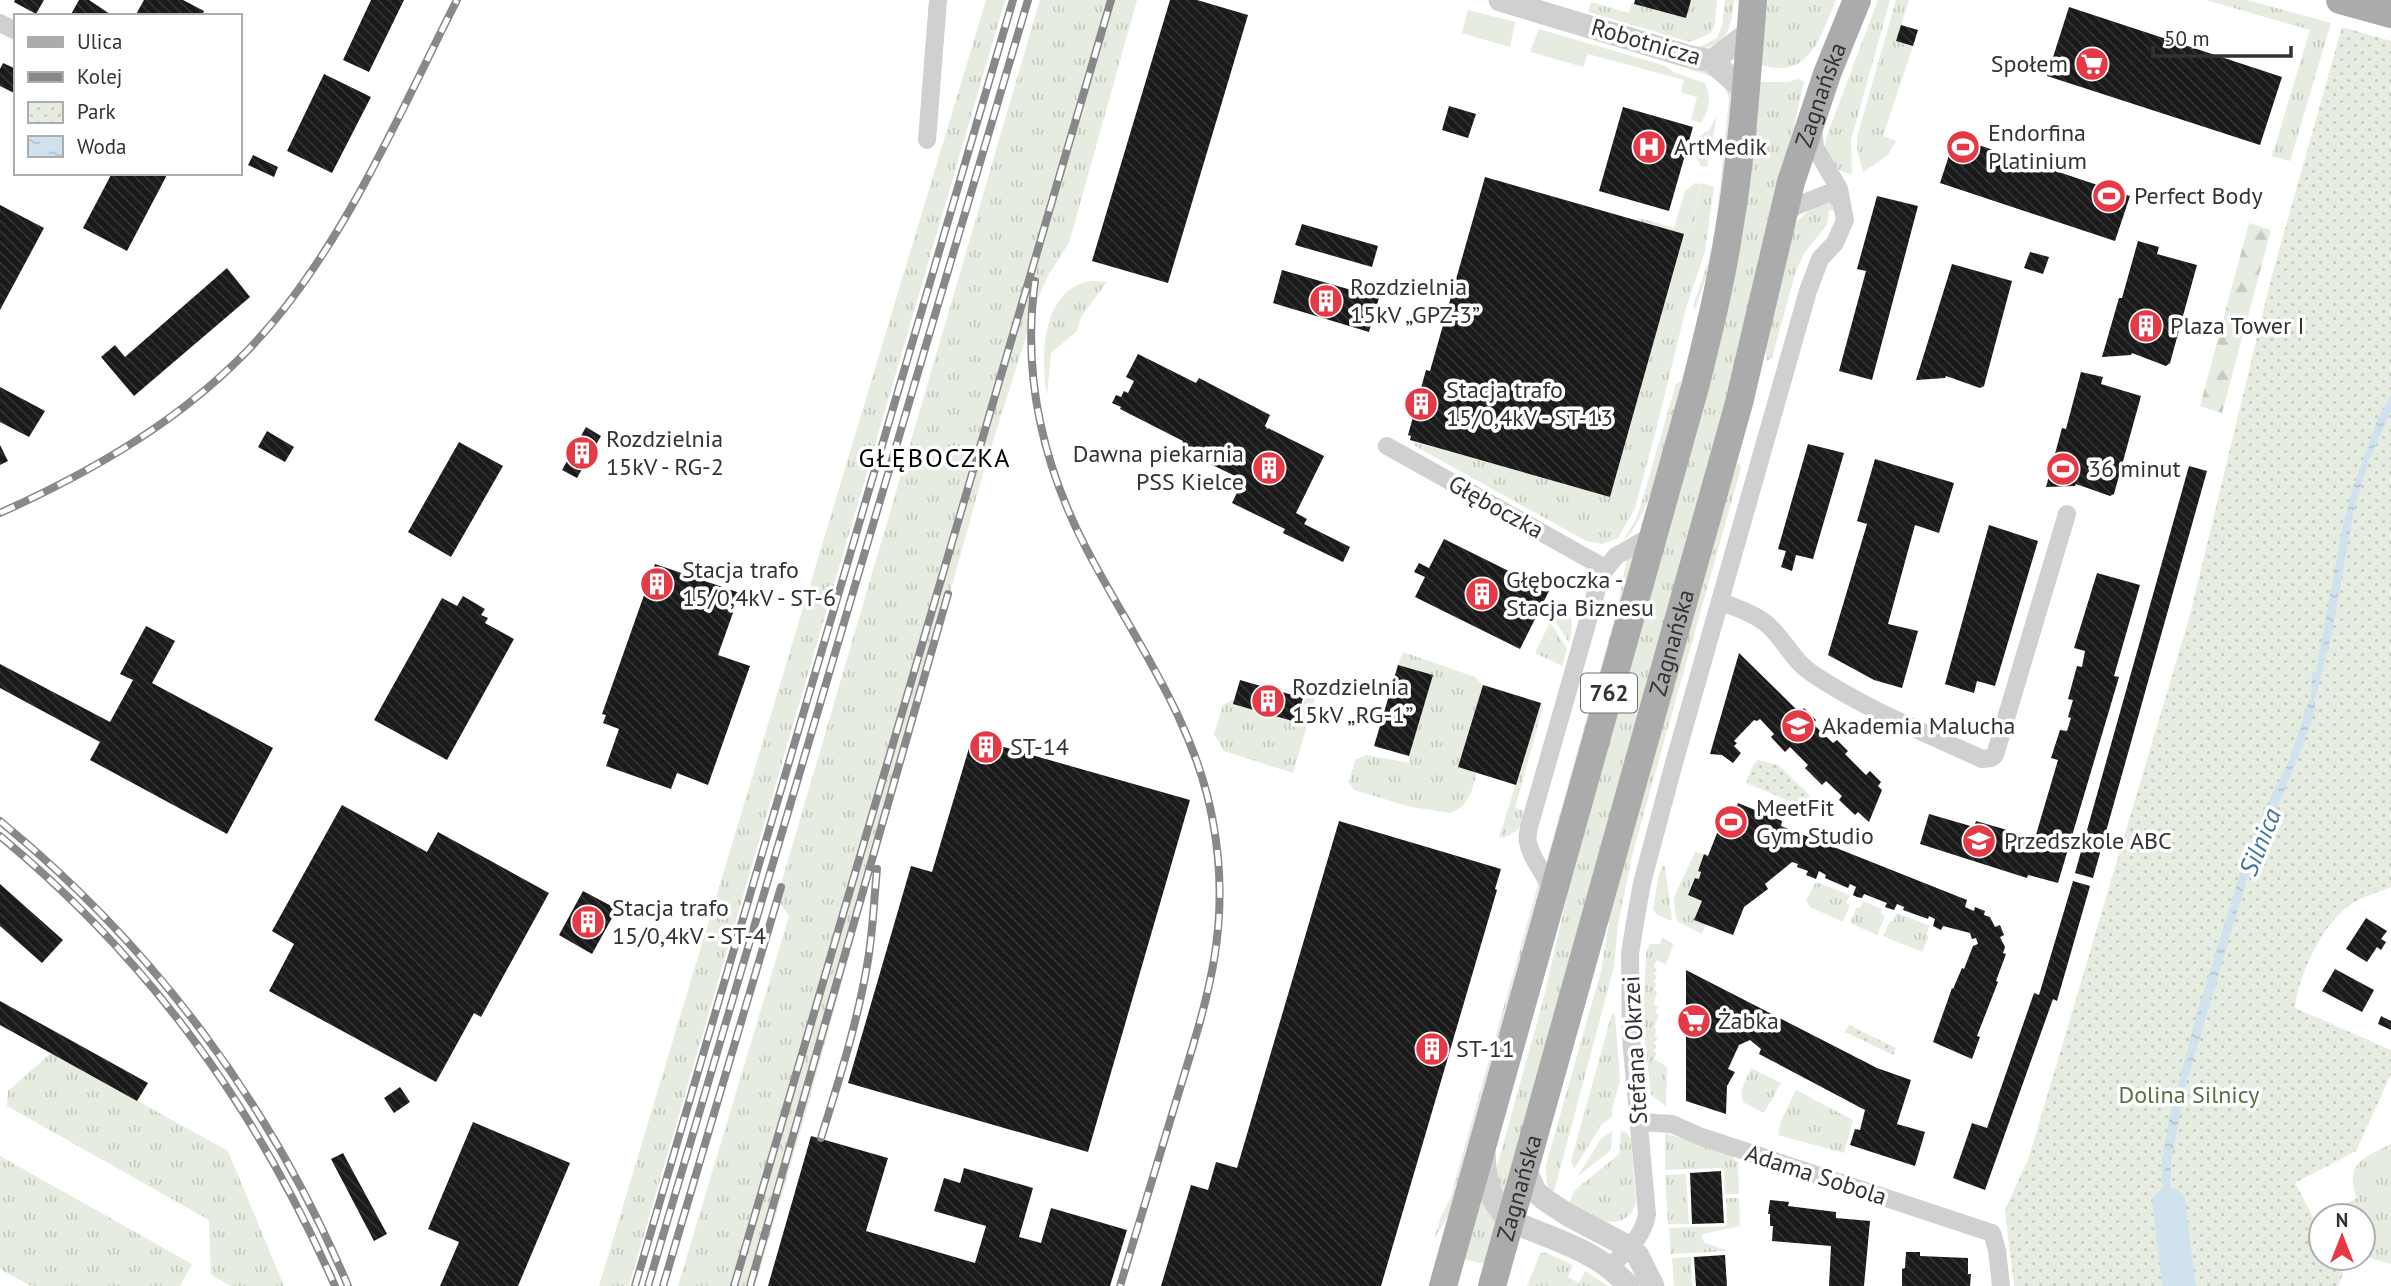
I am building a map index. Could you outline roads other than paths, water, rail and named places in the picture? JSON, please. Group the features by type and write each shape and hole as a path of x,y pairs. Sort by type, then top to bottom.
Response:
{"main road":[{"name":"Zagnańska","path":"1443,1286 1695,387 1730,229 1753,0"},
{"path":"2340,0 2391,14"},
{"name":"Zagnańska","path":"1492,1286 1740,403 1783,217 1812,118 1853,5"}],"street":[{"path":"927,141 938,0"},
{"name":"Robotnicza","path":"1500,0 1712,61 1745,91"},
{"name":"Robotnicza","path":"1712,61 1751,31"},
{"path":"1783,217 1796,206 1839,189 1815,147 1812,118"},
{"name":"Zagnańska","path":"1651,849 1811,282 1821,259 1840,235 1845,220 1839,189"},
{"name":"Głęboczka","path":"1387,446 1605,568"},
{"path":"1721,602 1758,618 1770,627 1788,651 1811,673 1928,734 1982,759 1991,758 1995,755 2067,514"},
{"path":"1552,899 1549,881 1529,848 1528,834 1595,594 1605,568 1616,556 1653,535"},
{"name":"Stefana Okrzei","path":"1610,1267 1643,1230 1647,1214 1631,1038 1630,954 1651,849"},
{"name":"Adama Sobola","path":"1639,1122 1672,1124 1699,1136 1992,1233 2001,1286"},
{"path":"1484,1142 1485,1179 1500,1211 1510,1221 1603,1262 1628,1286"},
{"path":"1525,1169 1535,1191 1544,1199 1568,1215 1629,1247 1638,1255 1653,1286"}],"water":[{"path":"2391,395 2391,411 2369,460 2354,509 2332,632 2314,704 2316,709 2247,879 2186,1084 2171,1161 2170,1195 2178,1249 2170,1251 2162,1195 2162,1159 2170,1115 2195,1021 2242,867 2263,813 2289,761 2311,699 2312,674 2316,671 2343,526 2353,487 2377,421"}],"waterway":[{"name":"Silnica","path":"2169,1204 2179,1286"}],"railway":[{"path":"0,513 79,474 154,429 223,375 254,344 283,310 333,238 377,160 457,0"},
{"path":"635,1286 1013,0"},
{"path":"648,1286 1028,0"},
{"path":"734,1286 1111,0"},
{"path":"1035,281 1031,351 1034,385 1040,419 1058,484 1086,548 1160,680 1192,749 1213,822 1218,861 1220,898 1213,968 1196,1036 1120,1286"},
{"path":"750,1286 948,594"},
{"path":"0,821 56,869 108,921 157,975 202,1032 283,1154 348,1286"},
{"path":"0,836 105,934 151,986 194,1041 271,1158 335,1286"},
{"path":"821,1138 848,1050 864,983 877,869"},
{"path":"663,1286 781,887"}],"place":[{"name":"Społem","path":"2092,64"},
{"name":"ArtMedik","path":"1649,147"},
{"name":"Endorfina Platinium","path":"1963,147"},
{"name":"Perfect Body","path":"2109,196"},
{"name":"Rozdzielnia 15kV „GPZ-3”","path":"1326,301"},
{"name":"Plaza Tower I","path":"2146,326"},
{"name":"Stacja trafo 15/0,4kV - ST-13","path":"1421,404"},
{"name":"Rozdzielnia 15kV - RG-2","path":"582,453"},
{"name":"Dawna piekarnia PSS Kielce","path":"1269,468"},
{"name":"36 minut","path":"2063,469"},
{"name":"Stacja trafo 15/0,4kV - ST-6","path":"657,584"},
{"name":"Głęboczka - Stacja Biznesu","path":"1482,594"},
{"name":"Rozdzielnia 15kV „RG-1”","path":"1268,701"},
{"name":"Akademia Malucha","path":"1798,726"},
{"name":"ST-14","path":"986,747"},
{"name":"MeetFit Gym Studio","path":"1731,822"},
{"name":"Przedszkole ABC","path":"1979,841"},
{"name":"Stacja trafo 15/0,4kV - ST-4","path":"588,922"},
{"name":"Żabka","path":"1694,1021"},
{"name":"ST-11","path":"1432,1049"}],"district":[{"name":"GŁĘBOCZKA","path":"935,458"}],"park label":[{"name":"Dolina Silnicy","path":"2189,1095"}]}
